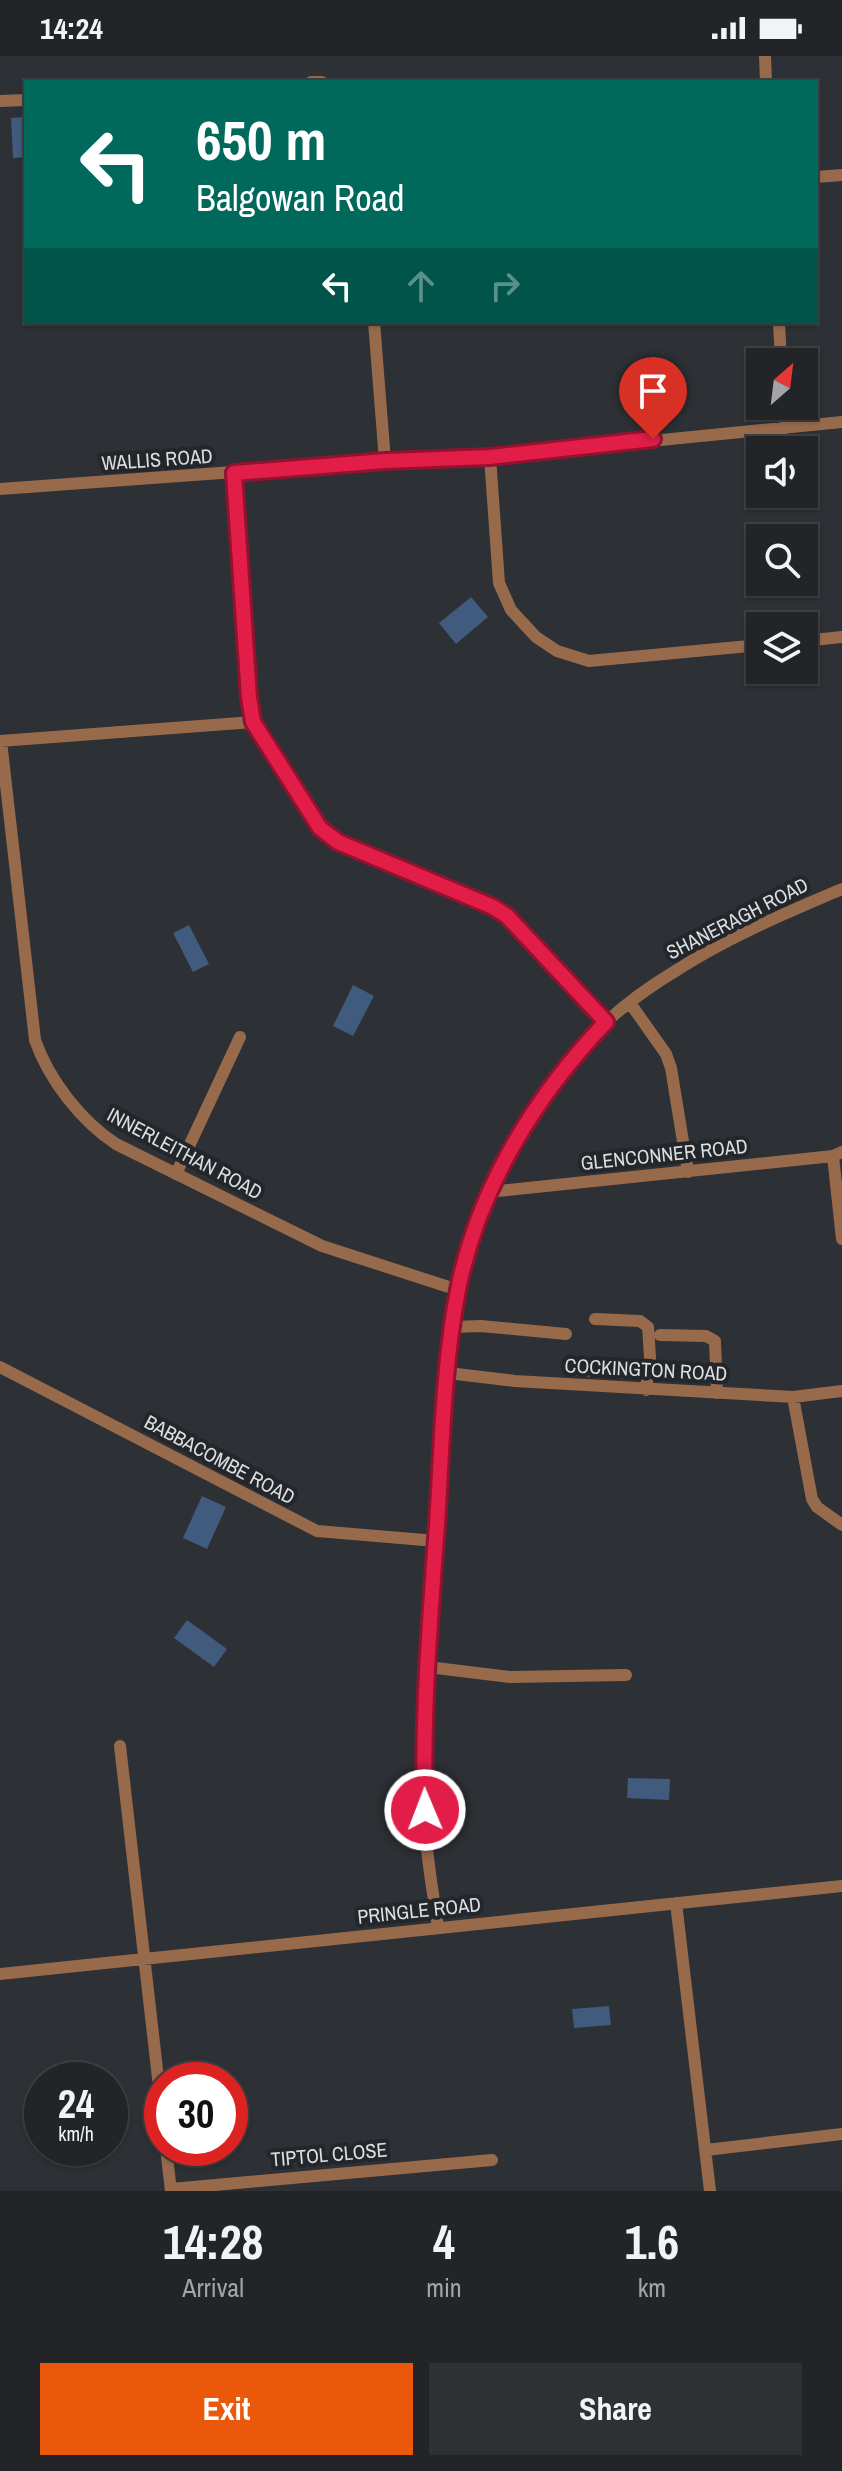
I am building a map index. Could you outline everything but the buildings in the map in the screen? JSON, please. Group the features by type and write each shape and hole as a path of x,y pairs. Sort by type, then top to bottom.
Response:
{"street":[{"path":"765,56 766,80"},
{"path":"0,101 24,100"},
{"path":"818,177 842,175"},
{"path":"374,324 385,461"},
{"path":"779,324 780,348"},
{"path":"785,420 786,428"},
{"name":"WALLIS ROAD","path":"0,489 385,461 490,457 842,422"},
{"path":"490,457 499,583 511,610 536,637 557,651 589,661 746,646"},
{"path":"234,473 253,722 320,828 328,836 493,907 507,916 606,1022"},
{"path":"818,640 842,637"},
{"path":"0,741 253,722"},
{"name":"INNERLEITHAN ROAD","path":"0,741 33,1029 40,1055 95,1130 116,1144 322,1246 458,1290"},
{"name":"SHANERAGH ROAD","path":"438,1928 426,1839 424,1781 436,1541 448,1373 458,1290 489,1192 535,1110 606,1022 677,970 745,932 842,889"},
{"path":"630,1003 666,1054 671,1068 688,1172"},
{"path":"176,1174 240,1037"},
{"path":"838,1154 842,1239"},
{"name":"GLENCONNER ROAD","path":"489,1192 838,1154"},
{"path":"595,1319 640,1321 648,1327 650,1357 646,1390"},
{"path":"454,1327 481,1326 566,1334"},
{"path":"660,1335 706,1336 715,1341 717,1393"},
{"name":"BABBACOMBE ROAD","path":"0,1367 317,1531 436,1541"},
{"path":"579,1370 648,1374"},
{"name":"COCKINGTON ROAD","path":"448,1373 515,1381 793,1397 842,1391"},
{"path":"793,1397 812,1499 817,1507 842,1525"},
{"path":"428,1667 510,1677 626,1675"},
{"path":"120,1746 156,2062"},
{"name":"PRINGLE ROAD","path":"0,1974 842,1886"},
{"path":"676,1903 710,2191"},
{"path":"706,2150 842,2134"},
{"name":"TIPTOL CLOSE","path":"171,2190 492,2160"},
{"path":"168,2166 171,2190"}],"shaded area":[{"path":"24,117 24,157 13,158 11,118"},
{"path":"471,597 488,617 456,644 439,623"},
{"path":"189,925 209,964 193,972 173,933"},
{"path":"353,985 374,996 353,1036 333,1026"},
{"path":"202,1496 226,1507 207,1549 183,1538"},
{"path":"187,1620 227,1649 214,1667 174,1638"},
{"path":"628,1778 670,1779 669,1800 627,1798"},
{"path":"609,2006 611,2025 574,2028 572,2009"}],"route":[{"path":"425,1810 428,1667 448,1373 458,1290 489,1192 516,1139 551,1088 606,1022 507,916 493,907 338,842 320,828 253,722 234,473 385,461 490,457 653,439"}]}
